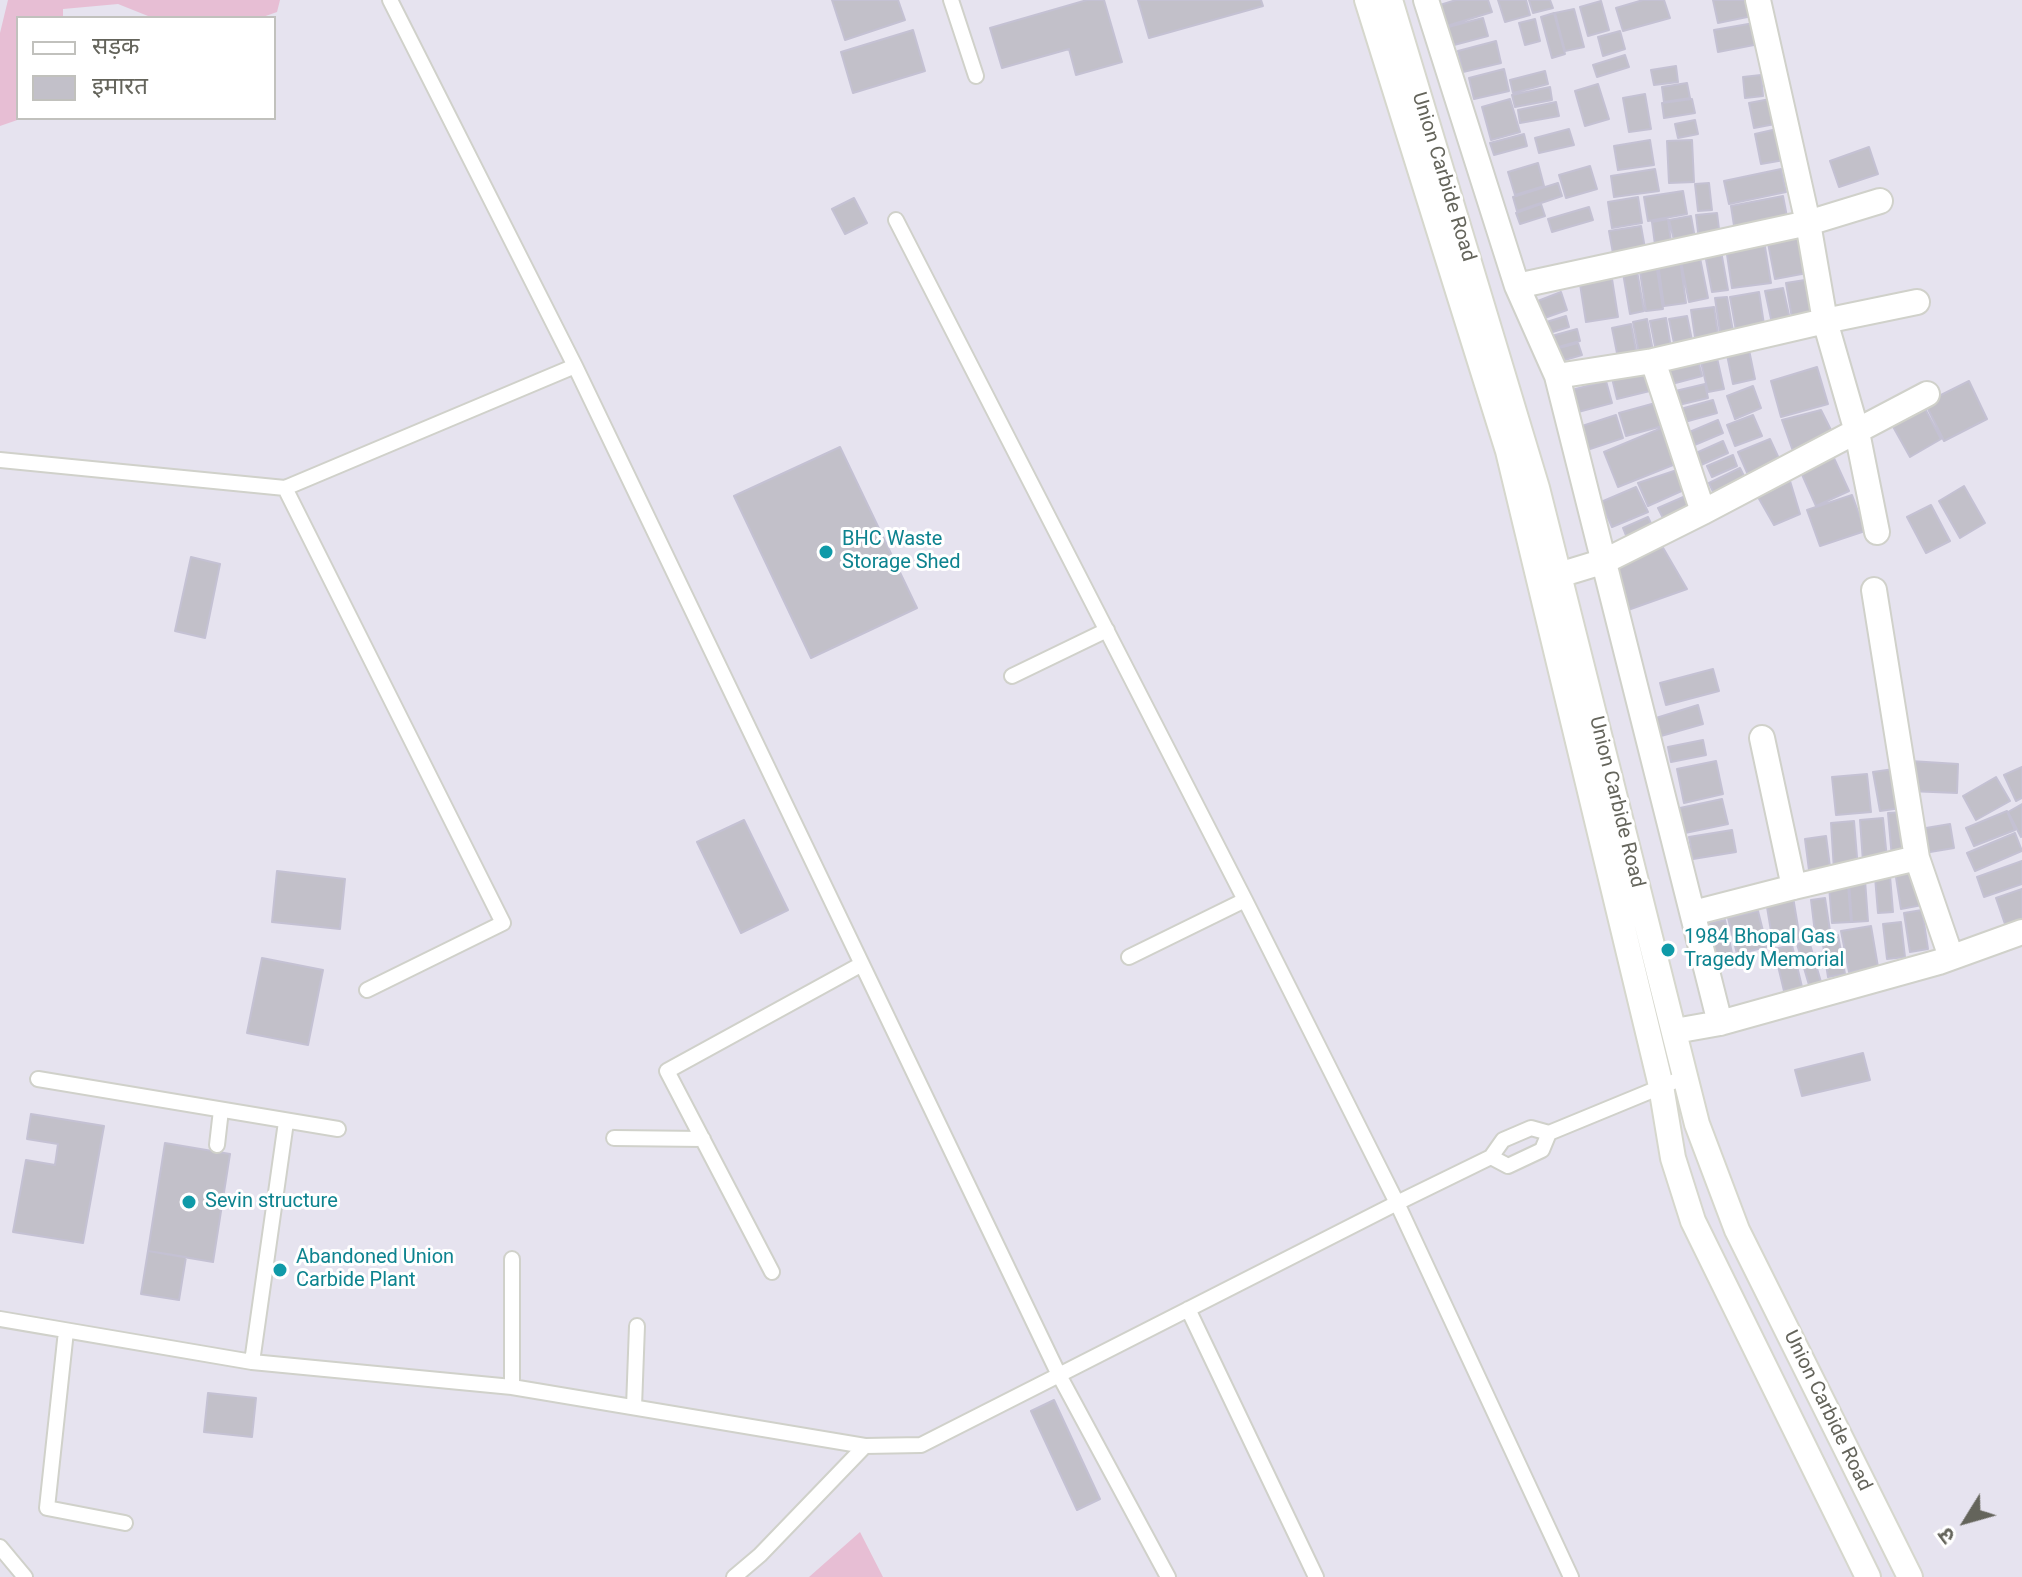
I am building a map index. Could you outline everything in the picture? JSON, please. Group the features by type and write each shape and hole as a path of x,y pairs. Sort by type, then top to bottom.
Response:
{"street":[{"name":"Union Carbide Road","path":"1367,0 1508,451 1661,1086 1673,1158 1693,1221 1868,1577"},
{"name":"Union Carbide Road","path":"1390,0 1537,488 1697,1124 1737,1230 1910,1577"},
{"path":"1426,0 1517,286 1557,376 1720,1023"},
{"path":"1758,0 1808,223 1825,321 1857,432 1877,532"},
{"path":"1517,286 1808,223 1880,201"},
{"path":"1557,376 1653,361 1917,302"},
{"path":"1653,361 1703,512"},
{"path":"1559,575 1605,561 1927,394"},
{"path":"1874,590 1917,858 1951,957"},
{"path":"1762,738 1794,887"},
{"path":"1693,913 1917,858"},
{"path":"1675,1031 1720,1023 1951,957 2022,932"}],"lane":[{"path":"390,0 575,366 1059,1375 1168,1577"},
{"path":"951,0 976,76"},
{"path":"896,220 1397,1203 1571,1577"},
{"path":"0,460 285,488 575,366"},
{"path":"285,488 503,923 367,990"},
{"path":"1012,676 1107,630"},
{"path":"1129,957 1245,900"},
{"path":"772,1272 667,1071 862,964"},
{"path":"0,1319 252,1362 512,1387 865,1446 921,1445 1491,1157 1503,1140 1531,1128 1549,1133 1685,1077"},
{"path":"38,1079 338,1129"},
{"path":"217,1145 221,1110"},
{"path":"252,1362 286,1122"},
{"path":"1491,1157 1508,1166 1542,1150 1549,1133"},
{"path":"614,1138 703,1139"},
{"path":"512,1259 512,1387"},
{"path":"1188,1309 1316,1577"},
{"path":"634,1407 637,1326"},
{"path":"66,1331 47,1508 125,1523"},
{"path":"734,1577 760,1555 865,1446"},
{"path":"0,1547 25,1577"}],"shaded area":[{"path":"8,0 280,0 277,12 266,16 148,16 118,4 63,9 63,16 16,16 17,120 0,126 0,33"},
{"path":"860,1532 883,1577 809,1577"}],"building":[{"path":"832,0 898,0 905,20 845,40"},
{"path":"1087,0 1104,0 1122,62 1076,75 1069,49 1002,68 990,28"},
{"path":"1138,0 1261,0 1263,6 1149,38"},
{"path":"1456,0 1488,0 1492,12 1447,26 1440,5"},
{"path":"1498,0 1526,0 1530,15 1505,22"},
{"path":"1529,0 1550,0 1553,8 1533,13"},
{"path":"1643,0 1664,0 1670,18 1623,31 1616,8"},
{"path":"1713,0 1749,0 1752,16 1718,23"},
{"path":"1601,1 1609,30 1588,36 1580,7"},
{"path":"1574,9 1584,47 1565,51 1555,13"},
{"path":"1554,13 1565,54 1552,58 1541,17"},
{"path":"1483,18 1488,36 1454,45 1448,27"},
{"path":"1535,19 1540,41 1525,45 1519,23"},
{"path":"1754,23 1759,44 1718,52 1714,30"},
{"path":"913,30 925,71 853,93 841,52"},
{"path":"1620,31 1625,49 1603,56 1598,37"},
{"path":"1496,41 1501,63 1463,72 1458,51"},
{"path":"1625,55 1629,67 1597,77 1593,65"},
{"path":"1676,66 1678,82 1654,85 1651,70"},
{"path":"1504,69 1509,91 1474,99 1469,78"},
{"path":"1545,71 1548,84 1513,93 1510,80"},
{"path":"1761,75 1763,96 1745,98 1743,77"},
{"path":"1687,83 1690,98 1664,102 1662,87"},
{"path":"1598,84 1609,119 1585,126 1575,91"},
{"path":"1550,87 1552,100 1515,107 1512,95"},
{"path":"1645,94 1651,129 1629,132 1623,98"},
{"path":"1510,99 1520,132 1491,140 1482,107"},
{"path":"1692,99 1695,113 1664,118 1662,103"},
{"path":"1770,99 1775,124 1754,128 1749,103"},
{"path":"1556,102 1559,116 1520,123 1518,110"},
{"path":"1695,120 1698,134 1678,138 1675,124"},
{"path":"1569,129 1574,145 1539,153 1535,138"},
{"path":"1777,129 1784,160 1761,164 1755,134"},
{"path":"1524,134 1527,146 1494,155 1490,143"},
{"path":"1650,140 1654,165 1618,170 1614,146"},
{"path":"1692,140 1694,182 1669,183 1667,141"},
{"path":"1869,147 1878,174 1839,187 1830,161"},
{"path":"1538,163 1544,186 1515,195 1508,172"},
{"path":"1590,166 1597,189 1566,198 1559,175"},
{"path":"1655,169 1659,191 1614,197 1611,176"},
{"path":"1781,169 1786,192 1729,204 1724,181"},
{"path":"1558,183 1562,196 1517,211 1513,197"},
{"path":"1709,183 1712,210 1698,211 1695,184"},
{"path":"1683,191 1687,214 1648,221 1644,197"},
{"path":"1783,196 1788,222 1735,232 1731,206"},
{"path":"1638,197 1642,223 1612,228 1608,202"},
{"path":"854,198 867,223 845,234 832,209"},
{"path":"1541,204 1545,216 1520,224 1516,213"},
{"path":"1589,207 1593,220 1552,232 1548,219"},
{"path":"1717,213 1720,237 1699,240 1696,215"},
{"path":"1691,216 1696,244 1676,248 1669,220"},
{"path":"1668,219 1672,250 1656,252 1652,222"},
{"path":"1641,226 1646,254 1614,259 1609,231"},
{"path":"1798,228 1807,273 1775,279 1766,233"},
{"path":"1763,235 1771,283 1732,288 1725,241"},
{"path":"1721,251 1728,290 1712,292 1705,254"},
{"path":"1699,253 1708,298 1689,302 1680,257"},
{"path":"1680,260 1686,303 1664,306 1658,263"},
{"path":"1656,263 1663,309 1646,311 1639,265"},
{"path":"1637,271 1644,311 1630,314 1623,273"},
{"path":"1612,279 1618,317 1586,322 1580,284"},
{"path":"1805,280 1811,314 1792,318 1786,283"},
{"path":"1783,288 1791,324 1773,328 1765,291"},
{"path":"1561,292 1567,310 1536,321 1530,304"},
{"path":"1759,292 1765,331 1737,336 1730,297"},
{"path":"1727,297 1734,337 1721,339 1715,298"},
{"path":"1714,307 1719,341 1696,344 1691,310"},
{"path":"1566,316 1569,327 1543,335 1540,324"},
{"path":"1687,316 1693,345 1675,348 1669,319"},
{"path":"1666,318 1672,354 1657,356 1650,321"},
{"path":"1647,319 1654,357 1640,359 1633,322"},
{"path":"1631,324 1638,360 1619,363 1612,328"},
{"path":"1577,329 1580,341 1551,349 1548,337"},
{"path":"1578,343 1582,355 1554,363 1551,350"},
{"path":"1748,345 1755,379 1733,384 1726,350"},
{"path":"1717,358 1724,389 1708,392 1701,362"},
{"path":"1698,360 1702,376 1664,386 1659,369"},
{"path":"1817,367 1828,404 1781,417 1771,381"},
{"path":"1653,368 1658,389 1617,399 1612,378"},
{"path":"1606,381 1612,403 1578,412 1572,390"},
{"path":"1969,381 1987,419 1944,441 1925,403"},
{"path":"1705,384 1708,398 1670,407 1667,393"},
{"path":"1753,386 1761,408 1735,419 1727,396"},
{"path":"1713,400 1717,413 1681,423 1677,410"},
{"path":"1659,402 1666,425 1626,436 1619,413"},
{"path":"1923,405 1941,439 1910,457 1891,423"},
{"path":"1821,410 1836,440 1794,454 1782,420"},
{"path":"1616,415 1623,438 1587,450 1579,427"},
{"path":"1753,415 1762,436 1735,446 1727,425"},
{"path":"1718,420 1723,433 1685,449 1680,436"},
{"path":"1664,427 1678,463 1618,487 1604,452"},
{"path":"1770,439 1781,463 1749,477 1738,452"},
{"path":"1723,441 1728,453 1692,469 1687,457"},
{"name":"BHC Waste Storage Shed","path":"840,447 917,608 811,658 734,496"},
{"path":"1733,455 1737,466 1712,477 1707,466"},
{"path":"1833,456 1849,491 1816,506 1800,470"},
{"path":"1740,468 1748,484 1717,500 1709,483"},
{"path":"1680,469 1686,489 1648,506 1638,483"},
{"path":"1790,481 1800,514 1774,525 1758,497"},
{"path":"1964,486 1985,523 1960,538 1939,501"},
{"path":"1636,487 1648,512 1612,527 1601,502"},
{"path":"1688,495 1693,507 1664,520 1658,508"},
{"path":"1852,495 1865,531 1820,546 1807,510"},
{"path":"1931,505 1950,541 1926,553 1907,517"},
{"path":"1648,517 1655,532 1629,543 1623,528"},
{"path":"1662,546 1687,589 1628,610 1611,562"},
{"path":"191,557 220,564 205,638 175,631"},
{"path":"1713,669 1719,691 1666,705 1660,683"},
{"path":"1698,705 1703,724 1661,736 1656,718"},
{"path":"1703,740 1706,755 1671,762 1668,747"},
{"path":"1716,761 1723,794 1684,803 1677,769"},
{"path":"1910,761 1958,764 1957,793 1909,791"},
{"path":"2022,767 2022,798 2016,801 2004,775"},
{"path":"1901,768 1908,807 1880,811 1873,772"},
{"path":"1867,774 1871,812 1836,815 1832,777"},
{"path":"1996,777 2010,801 1976,820 1963,796"},
{"path":"1722,799 1728,824 1685,833 1680,808"},
{"path":"2022,804 2022,836 2021,837 2008,812"},
{"path":"2007,811 2015,830 1974,846 1966,828"},
{"path":"1905,812 1909,857 1892,858 1888,813"},
{"path":"1883,818 1887,859 1863,862 1860,820"},
{"path":"744,820 788,910 741,933 697,842"},
{"path":"1854,821 1858,869 1834,870 1831,823"},
{"path":"1950,824 1954,848 1918,854 1914,830"},
{"path":"1732,830 1736,852 1693,859 1689,837"},
{"path":"2015,833 2022,851 1975,871 1967,853"},
{"path":"1826,836 1830,867 1809,870 1805,839"},
{"path":"2022,861 2022,884 1984,897 1977,877"},
{"path":"1917,868 1922,905 1901,909 1895,871"},
{"path":"277,871 345,879 340,929 272,922"},
{"path":"1890,876 1893,912 1878,913 1875,877"},
{"path":"1865,880 1868,921 1852,922 1849,881"},
{"path":"1848,884 1851,922 1832,923 1829,886"},
{"path":"2022,889 2022,921 2006,927 1996,898"},
{"path":"1793,897 1800,939 1773,943 1766,901"},
{"path":"1825,898 1830,931 1815,933 1811,900"},
{"path":"1922,910 1928,949 1910,952 1904,913"},
{"path":"1758,911 1767,947 1737,954 1728,918"},
{"path":"1725,920 1733,958 1715,962 1707,924"},
{"path":"1901,922 1905,957 1887,959 1883,924"},
{"path":"1871,926 1878,967 1849,972 1841,931"},
{"path":"1838,935 1845,974 1828,977 1822,938"},
{"path":"1809,941 1821,982 1809,985 1797,944"},
{"path":"1792,945 1802,987 1784,991 1774,949"},
{"path":"262,958 323,970 308,1045 247,1033"},
{"path":"1863,1053 1870,1080 1802,1096 1795,1070"},
{"path":"31,1114 104,1126 83,1243 13,1232 26,1160 55,1165 58,1144 27,1139"},
{"name":"Sevin structure","path":"165,1143 230,1154 213,1262 148,1251"},
{"path":"148,1251 186,1257 179,1300 141,1294"},
{"path":"208,1393 256,1398 252,1437 204,1432"},
{"path":"1054,1400 1100,1499 1077,1510 1031,1411"}],"place":[{"name":"BHC Waste Storage Shed","path":"826,552"},
{"name":"1984 Bhopal Gas Tragedy Memorial","path":"1668,950"},
{"name":"Sevin structure","path":"189,1202"},
{"name":"Abandoned Union Carbide Plant","path":"280,1270"}]}
